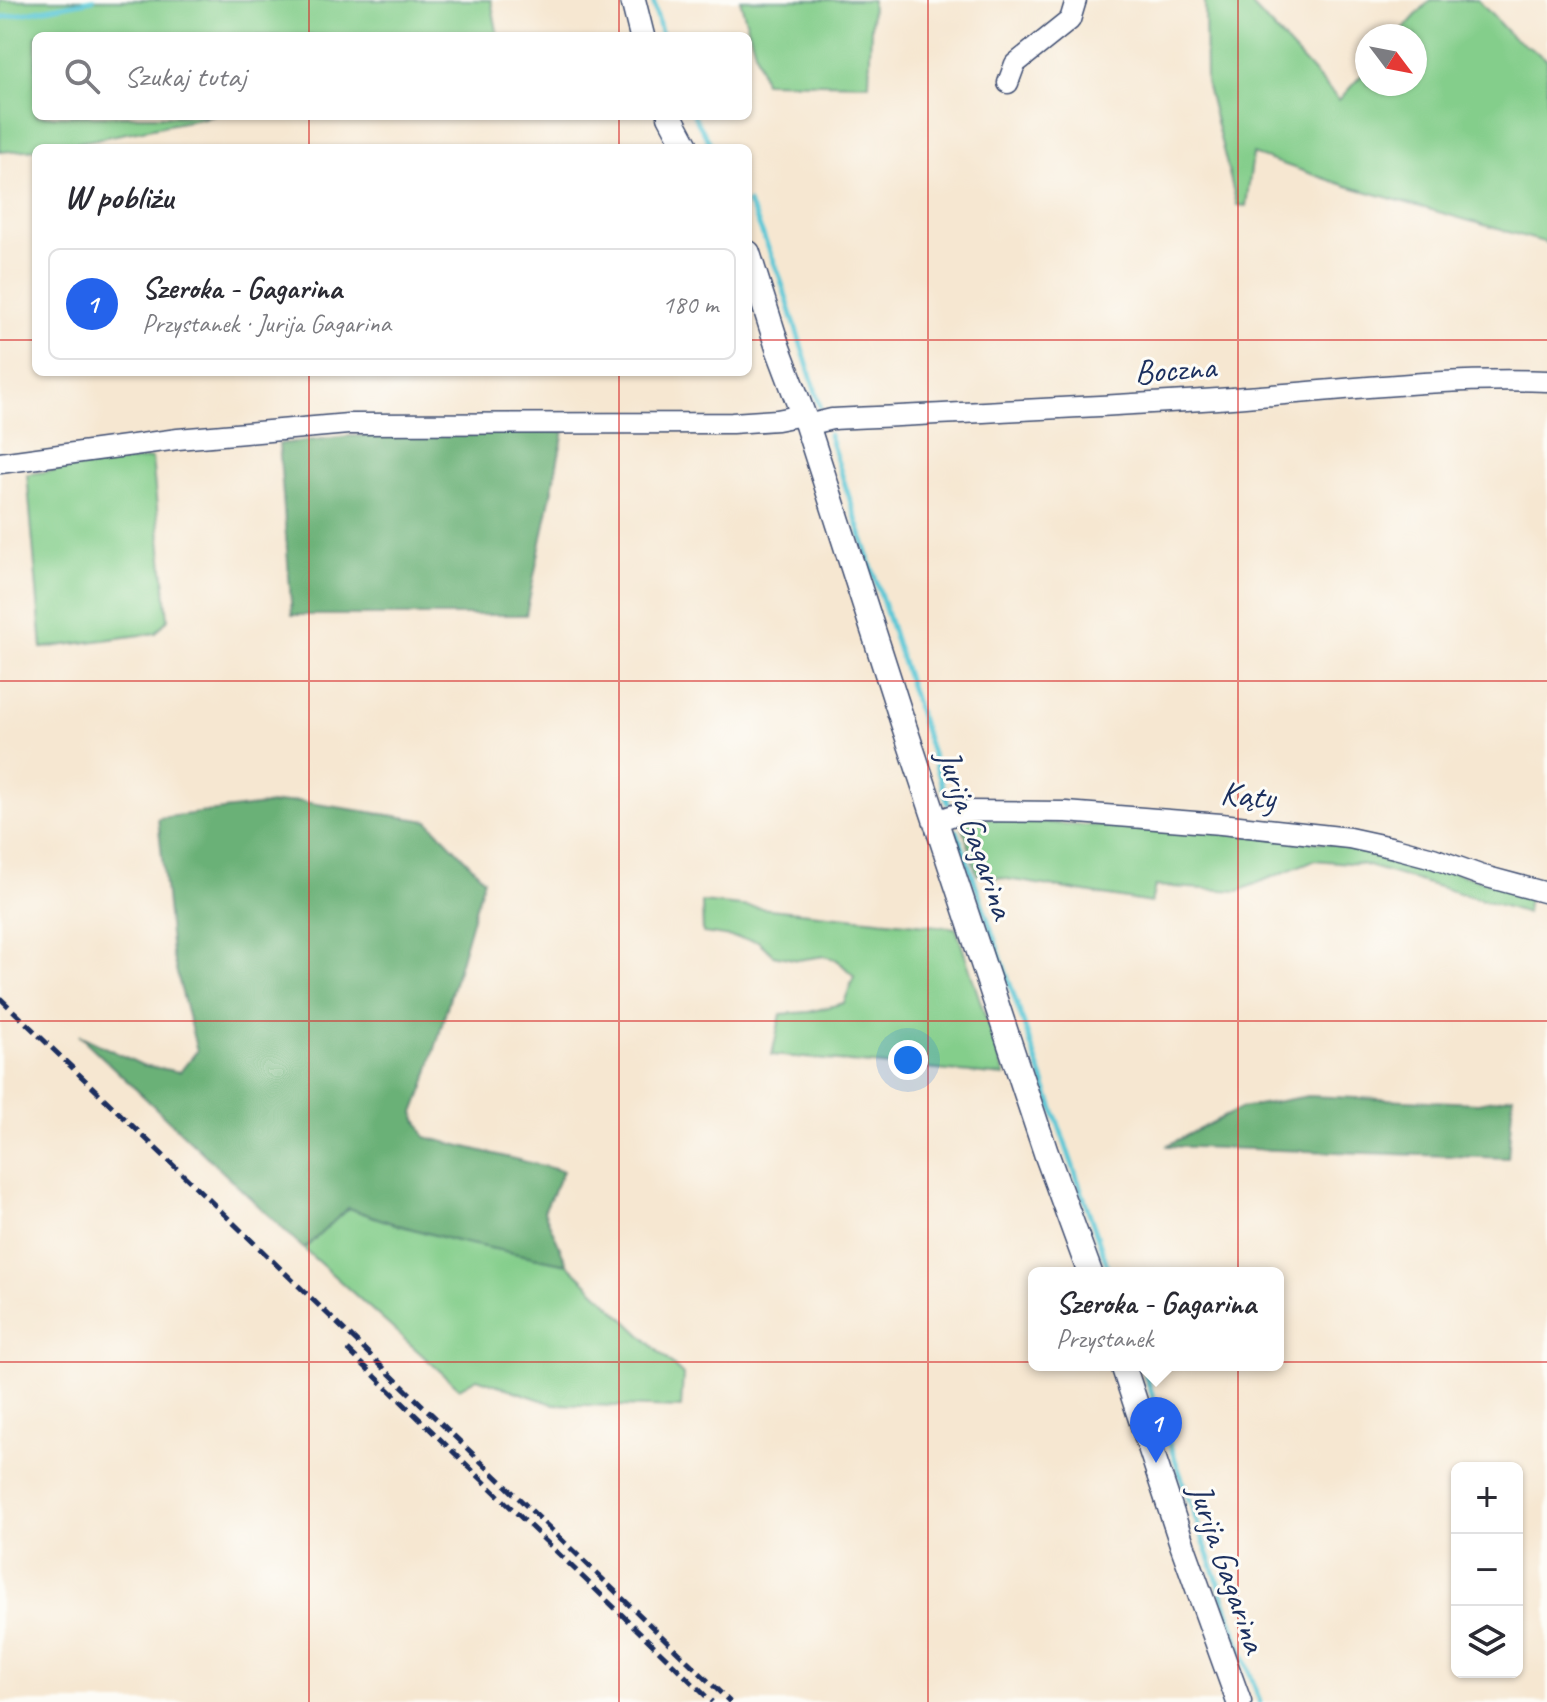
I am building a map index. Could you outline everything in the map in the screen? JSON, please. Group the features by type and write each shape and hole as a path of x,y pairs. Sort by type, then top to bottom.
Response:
{"street":[{"path":"633,0 641,32"},
{"path":"1008,83 1015,64 1070,20 1076,0"},
{"path":"672,120 685,144"},
{"name":"Jurija Gagarina","path":"752,266 1046,1153 1088,1267"},
{"name":"Boczna","path":"805,420 1049,409 1475,380 1547,381"},
{"path":"0,463 178,439 348,424 805,420"},
{"name":"Kąty","path":"936,821 966,811 1066,812 1349,838 1421,855 1547,893"},
{"name":"Jurija Gagarina","path":"1125,1371 1183,1547 1239,1702"}],"green space":[{"path":"0,0 491,0 497,32 32,32 32,120 194,120 70,144 32,144 32,149 0,152"},
{"path":"740,0 872,0 869,84 764,82 752,32 749,32"},
{"path":"1205,0 1247,0 1339,100 1355,82 1355,96 1427,96 1427,24 1408,24 1430,0 1478,0 1511,36 1547,59 1547,243 1347,186 1253,154 1246,206 1237,205 1206,82"},
{"path":"564,431 526,615 292,615 279,444 348,436"},
{"path":"152,458 168,619 156,633 42,648 27,474"},
{"path":"297,801 428,821 484,879 414,1113 425,1137 563,1171 544,1211 567,1264 456,1241 348,1208 304,1249 79,1035 142,1065 180,1072 197,1051 172,954 158,818"},
{"path":"976,817 1078,825 1181,827 1369,848 1529,894 1527,913 1361,864 1314,860 1238,891 1155,886 1151,903 977,874 963,827"},
{"path":"702,902 956,928 1005,1076 772,1055 781,1014 809,1012 844,1003 854,976 837,960 825,956 798,960 773,955 758,941 703,933"},
{"path":"1308,1096 1478,1103 1513,1096 1508,1158 1166,1146 1241,1108"},
{"path":"348,1208 456,1241 567,1264 683,1375 681,1408 553,1404 477,1378 459,1388 304,1249"}],"waterway":[{"path":"0,18 93,0"},
{"path":"653,0 661,32"},
{"path":"696,120 711,144"},
{"path":"752,210 780,277 820,406"},
{"path":"829,435 948,803"},
{"path":"957,831 1108,1267"},
{"path":"1144,1371 1260,1702"}],"railway":[{"path":"0,998 730,1702"},
{"path":"348,1350 712,1702"}],"place":[{"name":"Szeroka - Gagarina","path":"1156,1463"}]}
